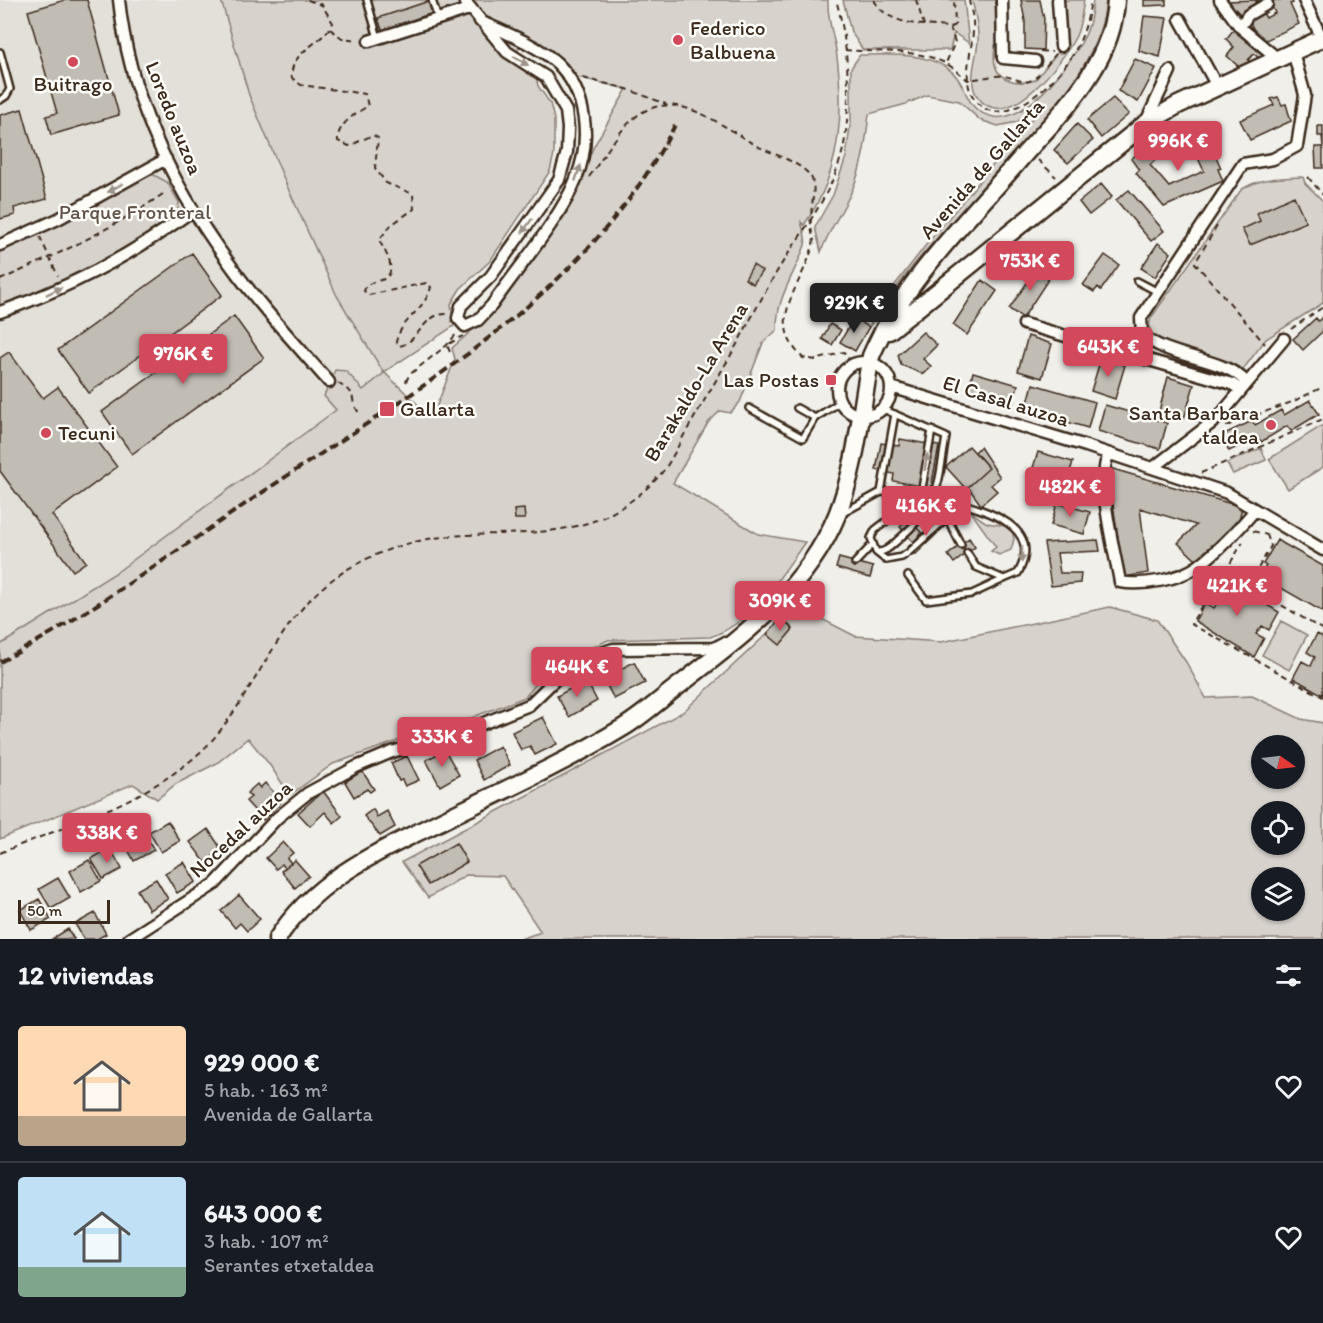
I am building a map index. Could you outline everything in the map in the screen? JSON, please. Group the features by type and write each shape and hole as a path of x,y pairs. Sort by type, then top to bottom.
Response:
{"street":[{"name":"Loredo auzoa","path":"118,0 133,73 165,159 193,210 230,265 328,382"},
{"path":"1002,0 1003,58 1034,56"},
{"path":"1058,0 1059,49"},
{"name":"Avenida de Gallarta","path":"277,939 290,918 311,896 349,867 541,772 626,726 749,631 787,592 827,536 836,516 849,475 870,363 882,337 910,287 1078,92 1110,37 1116,0"},
{"path":"1220,0 1240,27 1285,56 1305,95 1297,146 1273,159 1244,164 1141,318 1142,335 1155,346 1239,374 1243,386"},
{"path":"882,337 1145,124 1217,86 1323,39 1304,0"},
{"path":"1240,27 1248,15 1267,4"},
{"path":"374,39 438,19 466,5 507,52 546,77 566,111 567,152 559,180 492,276 461,306 458,318 465,326 478,320 492,305 565,201 576,180 583,151 584,112 581,100 571,81 549,57 480,21"},
{"path":"1180,20 1217,86"},
{"path":"1145,124 1170,70"},
{"path":"0,245 36,230 165,159"},
{"path":"0,312 63,287 138,248 193,210"},
{"path":"910,287 932,298"},
{"path":"1024,324 1243,386"},
{"path":"1153,468 1218,418 1284,339"},
{"path":"870,363 884,371 891,387 891,395 883,409 876,414 861,416 850,413 840,402 837,385 840,376 853,365 870,363"},
{"name":"El Casal auzoa","path":"891,387 1227,493 1323,550"},
{"path":"1109,454 1104,463 1106,495 1120,582 1133,585 1179,575 1197,567 1256,510"},
{"name":"Nocedal auzoa","path":"129,939 215,884 278,818 308,793 356,767 392,752 465,731 529,705 561,674 582,660 613,649 714,648 749,631"}],"lane":[{"path":"367,0 374,39"},
{"path":"432,0 438,19"},
{"path":"0,52 10,85 8,93 0,100"},
{"path":"1137,281 1158,292"},
{"path":"749,408 802,438 815,418 840,402"},
{"path":"796,408 815,418"},
{"path":"876,552 886,550 922,519 936,496 946,436 883,409"},
{"path":"881,492 895,414"},
{"path":"921,494 932,430"},
{"path":"836,516 881,492 936,496 1005,520 1017,531 1023,544 1022,566 1018,573 972,594 926,600 908,576"},
{"path":"905,492 905,507 875,530 871,538 876,552 886,560 902,557 948,517"},
{"path":"936,496 961,545"},
{"path":"855,563 872,545"},
{"path":"967,554 976,567 1004,579"}],"path":[{"path":"308,0 322,5 333,23 330,29 295,61 290,69 291,78 301,85 365,94 368,106 352,116 338,132 338,141 349,146 373,135 378,138 375,168 386,183 413,194 415,201 414,209 391,225 379,240 390,265 390,273 386,278 366,286 364,291 369,295 426,284 431,287 418,308 404,321 398,332 396,342 399,346 404,345 424,323 438,313 451,314 453,320"},
{"name":"Barakaldo-La Arena","path":"0,853 126,801 201,753 221,730 290,623 311,597 353,566 413,542 448,536 534,532 576,525 604,517 631,502 664,469 790,251 809,227 825,201 845,139 846,50 836,0"},
{"path":"874,0 879,10 886,15 924,25 950,27 955,25 954,0"},
{"path":"915,0 924,25"},
{"path":"946,63 955,42 950,27"},
{"path":"330,29 342,38 374,39"},
{"path":"1034,56 1059,49"},
{"path":"846,50 889,51 927,57 946,63 968,80 1004,76"},
{"path":"571,81 577,76 627,89 666,104 688,107 762,150 803,168 812,179 814,189 809,227 814,239 787,306 785,322 789,339 803,358 816,360 844,352 853,365"},
{"path":"584,185 632,119 647,108 666,104"},
{"path":"1036,158 1060,182"},
{"path":"1308,177 1323,195"},
{"path":"0,280 49,258 130,216 163,194"},
{"path":"1218,225 1196,263 1272,352"},
{"path":"36,230 63,287"},
{"path":"1284,339 1296,324 1323,308"},
{"path":"406,382 409,375 447,345 457,332 454,326"},
{"path":"447,345 453,344 469,331"},
{"path":"447,345 450,352"},
{"path":"328,382 341,383 351,393 359,413"},
{"path":"1222,428 1323,387"},
{"path":"1320,390 1323,393"},
{"path":"1196,476 1323,419"},
{"path":"1248,586 1271,546 1267,535 1274,521"},
{"path":"1225,572 1250,532 1267,535"},
{"path":"1323,630 1223,570 1191,624 1323,697"}],"shaded area":[{"path":"0,0 221,0 249,95 287,186 337,296 384,373 363,390 346,371 336,410 117,572 0,645"}],"green space":[{"path":"221,0 828,0 829,19 839,73 840,118 833,163 826,185 804,225 801,222 805,245 783,296 777,330 763,343 740,402 730,413 720,411 708,423 673,483 758,534 805,542 764,597 739,621 725,630 710,637 608,640 550,668 525,697 460,722 417,734 333,764 290,795 248,738 217,763 176,784 157,799 133,784 0,839 0,645 117,572 336,410 324,396 335,370 346,371 363,390 384,373 337,296 249,95","holes":["520,46 553,66 569,82 577,77 627,89 594,146 564,214 497,308 452,348 455,359 432,418 384,372 454,326 451,304 460,289 490,261 550,171 554,154 554,119 550,103 538,86 533,63 516,54"]},
{"path":"843,0 964,0 969,43 954,33 950,50 863,50 851,32"},
{"path":"972,0 995,0 998,45 995,45 994,58 997,71 1006,79 1023,82 1035,80 1062,47 1060,0 1084,0 1078,32 1060,61 1033,91 1018,102 1003,108 989,106 977,96 974,90 973,76 978,36"},
{"path":"1093,0 1106,0 1099,32 1084,65 1062,98 1008,163 922,256 898,285 869,327 877,308 926,245 1045,103 1039,102 1017,122 998,126 980,120 959,101 927,95 906,104 869,114 864,152 856,179 821,252 815,227 833,195 846,157 851,119 851,68 860,55 924,58 947,68 956,76 978,111 994,117 1007,116 1035,100 1061,72 1087,31"},
{"name":"Parque Fronteral","path":"146,175 154,175 167,182 179,202 178,211 171,224 103,263 0,308 0,249"},
{"path":"1303,177 1305,183 1323,201 1323,303 1266,339 1241,372 1236,367 1158,342 1150,330 1151,318 1241,190 1263,180"},
{"path":"1323,425 1323,467 1288,489 1269,459"},
{"path":"1261,448 1266,460 1233,474 1227,463"},
{"path":"971,512 986,522 1011,529 1014,539 1011,550 999,555 991,551 996,547"},
{"path":"1110,607 1157,620 1186,662 1206,698 1252,696 1301,719 1323,723 1323,939 520,939 541,932 503,876 466,875 428,898 402,862 683,712 767,634 780,644 793,629 781,618 814,615 855,636 941,642"},
{"path":"1281,621 1307,635 1289,670 1262,655"}],"building":[{"name":"Buitrago","path":"65,0 87,0 119,115 51,135 46,116 57,113 28,11"},
{"path":"1021,0 1040,0 1044,19 1043,50 1025,49 1025,21"},
{"path":"1144,0 1166,0 1166,5 1144,6"},
{"path":"1258,0 1242,16 1236,10 1234,11 1226,1"},
{"path":"1269,0 1291,0 1293,3 1290,4 1299,24 1260,43 1249,20 1263,13 1266,18 1275,13"},
{"path":"429,1 433,13 382,30 378,18"},
{"path":"1144,16 1167,18 1160,57 1139,51"},
{"path":"1234,29 1263,55 1259,58 1254,54 1248,60 1251,63 1240,68 1227,56 1234,47 1226,39"},
{"path":"1135,59 1156,68 1138,102 1118,91"},
{"path":"1278,97 1282,105 1286,104 1291,121 1250,140 1240,120 1274,105 1271,99"},
{"path":"1113,98 1129,114 1101,138 1087,120"},
{"path":"22,109 47,199 14,208 15,215 0,219 0,115"},
{"path":"1077,124 1093,140 1068,163 1054,150"},
{"path":"1318,126 1323,126 1323,147 1322,136 1318,136"},
{"path":"1207,136 1221,168 1218,169 1223,181 1164,207 1136,173 1139,170 1131,159 1156,139 1166,150 1150,165 1169,187 1204,171 1191,143"},
{"path":"1315,147 1323,147 1323,168 1316,168"},
{"path":"1101,184 1112,197 1089,215 1079,202"},
{"path":"1129,190 1164,231 1151,241 1116,200"},
{"path":"1294,196 1306,222 1250,245 1242,229 1260,221 1257,213"},
{"path":"1158,243 1171,253 1155,277 1141,268"},
{"path":"192,253 222,295 89,393 58,350"},
{"path":"1105,255 1119,265 1101,290 1098,287 1094,292 1083,285"},
{"path":"753,265 762,271 753,284 745,279"},
{"path":"1039,265 1051,275 1023,318 1009,309"},
{"path":"982,280 997,291 967,335 953,325"},
{"path":"234,316 264,358 132,454 102,412"},
{"path":"1323,317 1323,331 1303,350 1293,339 1316,318 1318,321"},
{"path":"854,318 869,327 855,351 840,342"},
{"path":"830,324 841,330 832,345 822,339"},
{"path":"923,332 937,345 923,359 931,366 923,374 901,365 898,355"},
{"path":"1028,336 1052,344 1042,378 1018,371"},
{"name":"Tecuni","path":"9,352 43,398 58,387 117,467 52,515 86,562 73,571 0,471 0,358"},
{"path":"1101,358 1125,365 1115,399 1091,391"},
{"path":"973,372 1018,385 1012,405 968,391"},
{"path":"1168,377 1194,385 1184,419 1159,411"},
{"path":"1033,384 1095,402 1088,428 1026,410"},
{"name":"Santa Barbara taldea","path":"1310,400 1319,414 1291,431 1287,426 1261,442 1258,437 1229,451 1222,435 1252,421 1255,425 1281,410 1284,415"},
{"path":"1105,405 1167,423 1160,449 1098,431"},
{"path":"900,439 939,446 931,488 893,481 894,474 876,470 881,443 899,446"},
{"path":"969,446 989,468 966,489 946,467"},
{"path":"980,447 1000,477 991,485 997,491 981,505 968,487 989,468 975,452"},
{"path":"1038,452 1073,462 1066,484 1031,474"},
{"path":"1113,469 1242,507 1239,520 1196,560 1178,543 1196,525 1140,508 1148,573 1124,577 1109,478"},
{"path":"1057,503 1090,512 1084,534 1051,525"},
{"path":"524,509 525,519 515,519 514,510"},
{"path":"908,519 922,533 913,542 900,527"},
{"path":"938,519 945,526 915,555 908,547"},
{"path":"969,538 975,547 954,563 948,555"},
{"path":"1098,540 1100,551 1057,553 1060,573 1081,573 1080,583 1051,586 1044,543"},
{"path":"1277,540 1323,566 1323,612 1260,576 1266,566 1263,564"},
{"path":"839,558 873,567 870,578 836,568"},
{"path":"1220,577 1279,612 1269,630 1262,626 1256,634 1264,638 1254,657 1195,621 1205,603 1214,608 1218,601 1210,596"},
{"path":"781,618 793,629 780,645 767,634"},
{"path":"1317,634 1323,637 1323,695 1293,678 1302,661 1311,666 1315,657 1307,652"},
{"path":"634,662 645,683 614,699 603,678"},
{"path":"586,680 597,701 569,717 557,696"},
{"path":"543,717 557,744 535,755 530,746 521,750 512,732"},
{"path":"500,746 510,765 484,780 474,760"},
{"path":"445,750 459,775 440,786 426,760"},
{"path":"407,756 419,780 405,786 402,780 399,781 391,763"},
{"path":"362,771 374,789 370,792 367,789 354,797 345,782"},
{"path":"265,783 282,801 263,820 246,801 251,797 247,793 257,784 260,788"},
{"path":"323,791 342,816 334,823 325,812 310,826 298,813"},
{"path":"373,809 377,817 387,811 395,827 380,836 364,816"},
{"path":"168,821 180,841 161,852 149,832"},
{"path":"142,829 154,850 134,861 123,840"},
{"path":"208,829 222,850 205,862 190,842"},
{"path":"283,842 293,853 287,858 291,863 285,868 282,864 276,869 266,858"},
{"path":"456,843 467,862 428,885 416,866"},
{"path":"110,848 122,869 103,879 91,859"},
{"path":"89,860 101,881 81,892 70,871"},
{"path":"295,860 309,876 295,888 281,871"},
{"path":"184,862 196,882 177,893 165,873"},
{"path":"58,878 70,898 51,909 39,889"},
{"path":"156,879 168,899 149,910 137,890"},
{"path":"239,895 260,919 247,931 240,923 235,928 221,911"},
{"path":"39,899 51,919 31,930 20,910"},
{"path":"95,913 106,934 97,939 84,939 75,924"},
{"path":"68,929 74,939 52,939"}],"railway":[{"path":"0,662 68,623 134,580 438,376 494,334 547,289 595,240 639,186 675,125"}],"place":[{"name":"Federico Balbuena","path":"678,40"},
{"name":"Buitrago","path":"73,62"},
{"name":"Las Postas","path":"831,380"},
{"name":"Gallarta","path":"387,409"},
{"name":"Santa Barbara taldea","path":"1271,425"},
{"name":"Tecuni","path":"46,433"}]}
